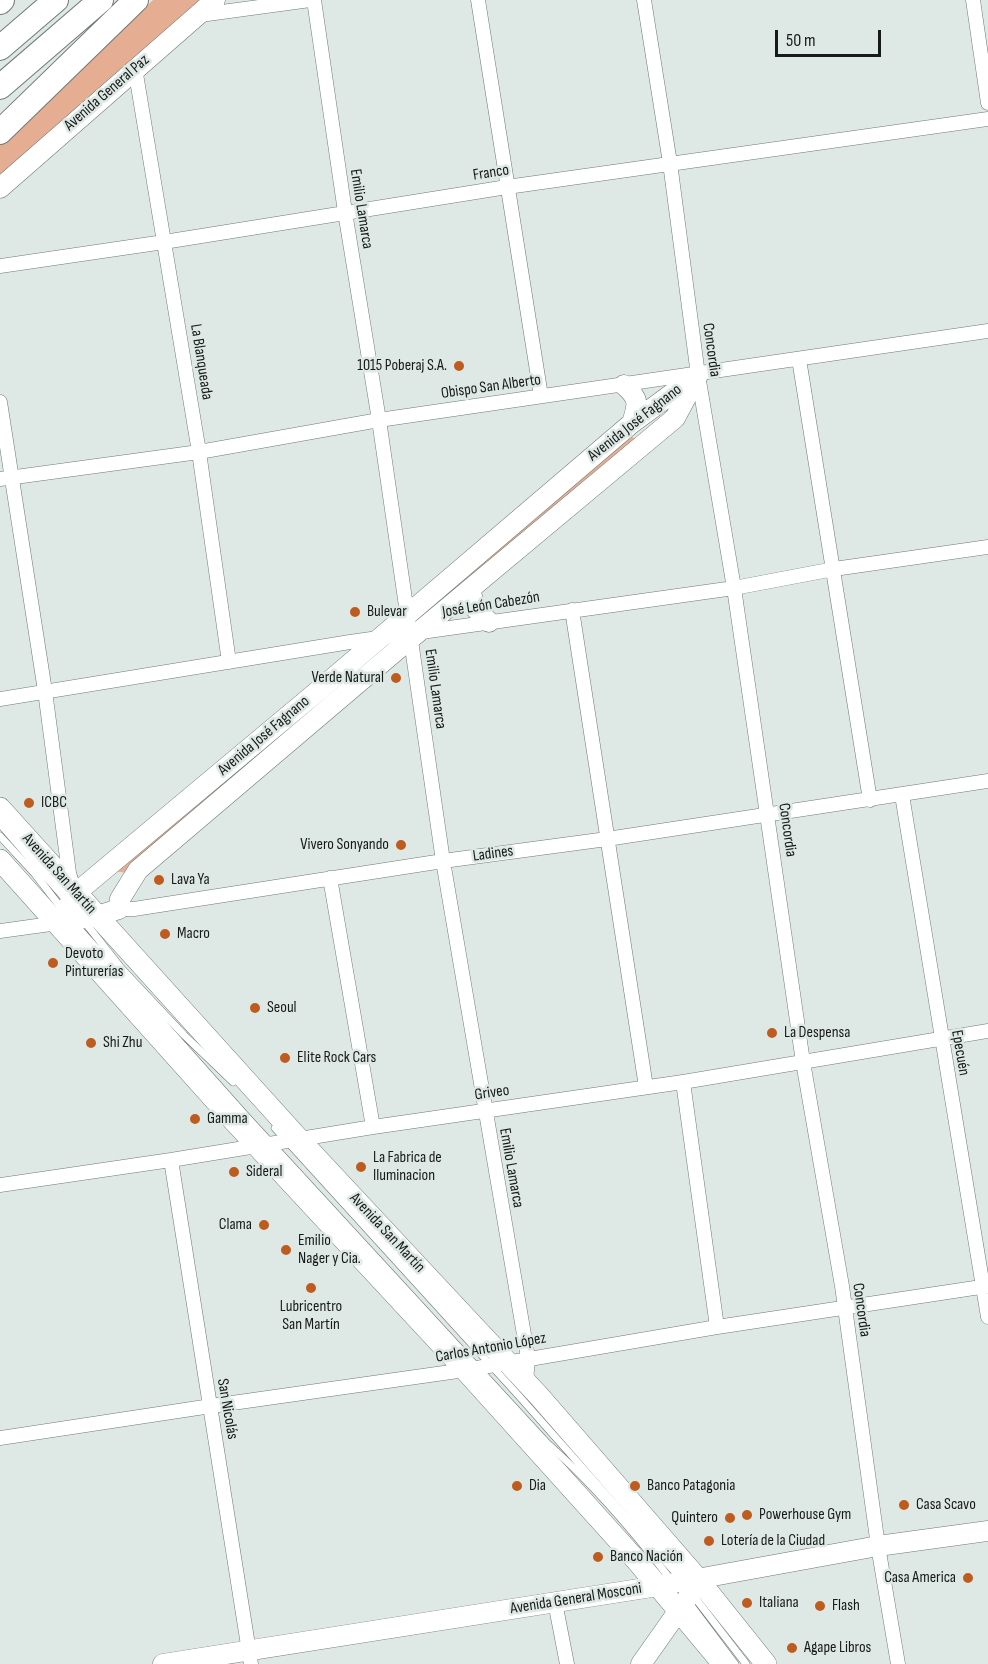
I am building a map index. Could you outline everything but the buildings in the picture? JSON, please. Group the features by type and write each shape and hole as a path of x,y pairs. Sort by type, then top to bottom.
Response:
{"highway":[{"path":"0,48 56,0"},
{"path":"0,87 101,0"},
{"path":"0,132 136,0"}],"main road":[{"name":"Avenida San Martín","path":"0,808 74,912 265,1145 494,1364 526,1382 681,1590 723,1664"},
{"name":"Avenida San Martín","path":"0,860 74,912 293,1140 494,1364 681,1590 766,1664"}],"street":[{"name":"Avenida General Paz","path":"0,188 215,0"},
{"path":"198,15 312,0"},
{"name":"Emilio Lamarca","path":"312,0 379,420 407,614 413,635 443,861 484,1111 494,1364"},
{"path":"478,0 541,396"},
{"name":"Concordia","path":"644,0 670,163 698,375 734,588 803,1062 845,1308 898,1664"},
{"path":"973,0 988,103"},
{"name":"La Blanqueada","path":"135,68 199,453 229,663"},
{"name":"Franco","path":"0,266 507,187 988,119"},
{"name":"Obispo San Alberto","path":"6,478 199,453 379,420 988,331"},
{"path":"799,359 870,800"},
{"name":"Avenida José Fagnano","path":"74,912 379,638 632,423 698,375"},
{"name":"Avenida José Fagnano","path":"119,909 120,899 138,870 413,635 675,418 698,375"},
{"path":"624,385 636,399 637,407 632,423 648,442"},
{"path":"0,402 6,478 45,691 74,912"},
{"name":"José León Cabezón","path":"0,699 379,638 734,588 834,569 988,547"},
{"path":"470,589 475,608 489,622"},
{"path":"572,610 646,1087"},
{"name":"Ladines","path":"0,931 74,912 134,909 988,781"},
{"name":"Epecuén","path":"902,795 941,1038 986,1287 988,1317"},
{"path":"330,878 373,1127"},
{"name":"Griveo","path":"0,1185 373,1127 684,1082 988,1031"},
{"path":"684,1082 717,1327"},
{"name":"San Nicolás","path":"171,1160 250,1657"},
{"name":"Carlos Antonio López","path":"0,1438 986,1287"},
{"name":"Avenida General Mosconi","path":"163,1664 250,1657 555,1602 681,1590 879,1546 988,1531"},
{"path":"641,1664 681,1590"},
{"path":"555,1602 567,1664"}],"lane":[{"path":"0,824 120,968 183,1035 242,1092"},
{"path":"0,836 74,912"},
{"path":"271,1123 293,1140"},
{"path":"681,1590 735,1664"},
{"path":"681,1590 746,1664"}],"shaded area":[{"path":"153,0 204,0 0,176 0,144"},
{"path":"631,436 636,440 441,605 438,599"},
{"path":"323,694 326,700 127,873 114,871"}],"place":[{"name":"1015 Poberaj S.A.","path":"459,366"},
{"name":"Bulevar","path":"355,612"},
{"name":"Verde Natural","path":"396,678"},
{"name":"ICBC","path":"29,803"},
{"name":"Vivero Sonyando","path":"401,845"},
{"name":"Lava Ya","path":"159,880"},
{"name":"Macro","path":"165,934"},
{"name":"Devoto Pinturerías","path":"53,963"},
{"name":"Seoul","path":"255,1008"},
{"name":"La Despensa","path":"772,1033"},
{"name":"Shi Zhu","path":"91,1043"},
{"name":"Elite Rock Cars","path":"285,1058"},
{"name":"Gamma","path":"195,1119"},
{"name":"La Fabrica de Iluminacion","path":"361,1167"},
{"name":"Sideral","path":"234,1172"},
{"name":"Clama","path":"264,1225"},
{"name":"Emilio Nager y Cia.","path":"286,1250"},
{"name":"Lubricentro San Martín","path":"311,1288"},
{"name":"Dia","path":"517,1486"},
{"name":"Banco Patagonia","path":"635,1486"},
{"name":"Casa Scavo","path":"904,1505"},
{"name":"Powerhouse Gym","path":"747,1515"},
{"name":"Quintero","path":"730,1518"},
{"name":"Lotería de la Ciudad","path":"709,1541"},
{"name":"Banco Nación","path":"598,1557"},
{"name":"Casa America","path":"968,1578"},
{"name":"Italiana","path":"747,1603"},
{"name":"Flash","path":"820,1606"},
{"name":"Agape Libros","path":"792,1648"}]}
